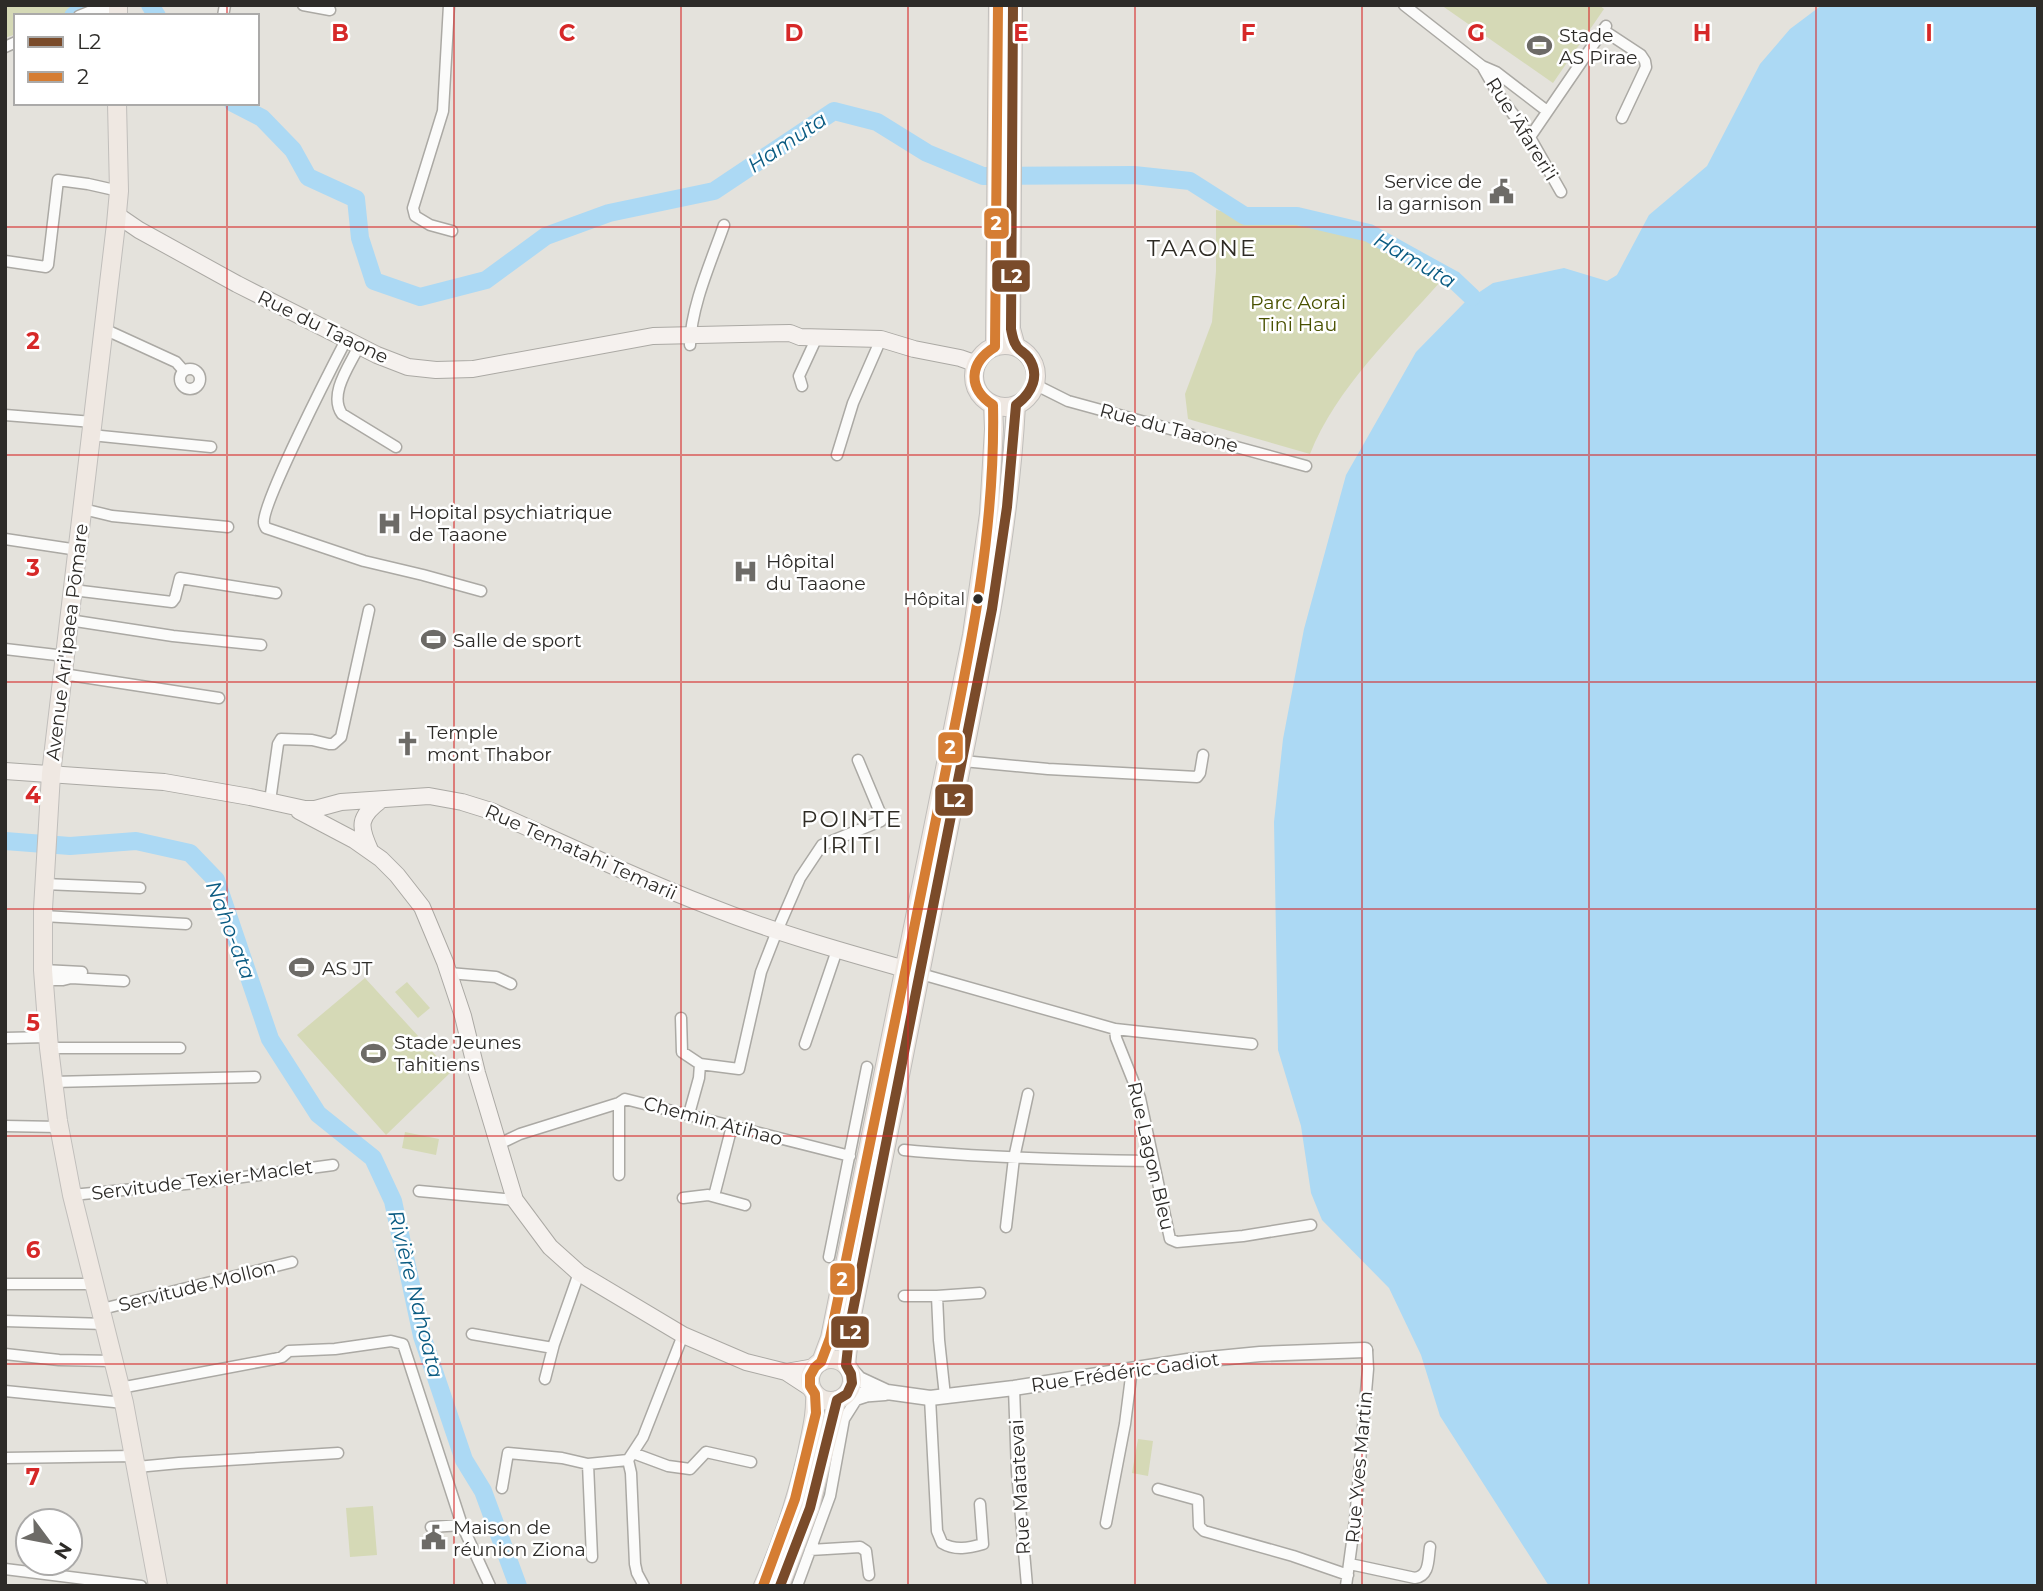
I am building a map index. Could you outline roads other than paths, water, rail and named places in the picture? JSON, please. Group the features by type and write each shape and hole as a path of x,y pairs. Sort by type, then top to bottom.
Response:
{"main road":[{"path":"998,5 1011,329 1016,347"},
{"path":"1005,160 1013,5"},
{"name":"Avenue Ari'ipaea Pōmare","path":"117,105 117,215 51,774 45,854 43,975 48,1043 59,1127 72,1195 122,1396 158,1586"},
{"path":"995,347 1005,183"},
{"name":"Rue du Taaone","path":"117,215 226,278 352,343 408,367 436,370 472,369 653,336 691,340 790,333 809,337 881,339 976,364"},
{"path":"995,347 1016,347 1031,360 1035,372 1034,384 1028,397 1016,405 993,405 982,398 975,386 976,364 986,352 995,347"},
{"path":"780,1586 810,1508 841,1398 852,1383 847,1367 851,1320 978,604 989,514 995,429 993,405"},
{"path":"763,1586 795,1499 816,1413 810,1376 830,1338 962,761 1001,562 1016,405"},
{"path":"5,771 164,782 270,800 288,805 370,850"},
{"name":"Rue Tematahi Temarii","path":"288,805 315,809 341,802 429,796 477,806 662,888 776,931 913,971"},
{"path":"370,850 362,824 368,812 381,800"},
{"path":"315,809 350,830 389,866 422,906 449,973 515,1200 540,1236 579,1273 683,1335 746,1362 786,1372 827,1401 841,1398"},
{"path":"786,1372 834,1359 847,1367"}],"street":[{"path":"303,5 330,10"},
{"path":"449,5 443,111 413,208 415,216 430,225 452,231"},
{"name":"Rue 'Āfareri'i","path":"1404,5 1482,66 1496,72 1547,111"},
{"path":"84,14 94,10 118,9"},
{"path":"1530,137 1604,28 1641,55 1645,61 1646,67 1622,118"},
{"name":"Rue 'Āfareri'i","path":"1482,66 1498,94 1530,137 1561,192"},
{"path":"5,261 46,267 48,265 58,180 118,191"},
{"path":"691,340 696,310 724,225"},
{"path":"104,329 176,362 184,371"},
{"path":"802,386 799,376 809,337"},
{"path":"837,455 855,395 881,339"},
{"path":"352,343 338,393 338,406 342,414 396,447"},
{"path":"352,343 278,478 263,522 266,528 364,561 481,591"},
{"name":"Rue du Taaone","path":"1034,384 1061,399 1306,466"},
{"path":"5,415 211,447"},
{"path":"83,509 112,516 228,527"},
{"path":"5,539 78,550"},
{"path":"73,590 172,602 180,578 276,593"},
{"path":"270,800 281,738 334,744 341,737 369,610"},
{"path":"69,620 173,636 261,645"},
{"path":"5,649 65,656"},
{"path":"63,674 219,698"},
{"path":"962,761 1048,769 1197,777 1203,755"},
{"path":"681,1018 682,1052 700,1064 738,1069 761,972 800,878 822,845 881,821 881,815 858,760"},
{"path":"44,884 140,888"},
{"path":"43,916 186,924"},
{"path":"805,1044 837,950"},
{"name":"Rue Tematahi Temarii","path":"913,971 1115,1029 1252,1044"},
{"path":"449,973 496,977 511,984"},
{"path":"43,975 123,977"},
{"name":"Rue Lagon Bleu","path":"1115,1029 1116,1038 1140,1098 1170,1238 1177,1242 1311,1226"},
{"path":"5,1038 48,1043 180,1048"},
{"path":"689,1114 700,1064"},
{"path":"829,1257 867,1068"},
{"path":"53,1082 255,1077"},
{"path":"1006,1227 1014,1158 1028,1094"},
{"name":"Chemin Atihao","path":"499,1144 520,1134 625,1099 850,1156"},
{"path":"619,1103 619,1175"},
{"path":"5,1126 59,1127"},
{"path":"714,1195 732,1126"},
{"path":"904,1150 1014,1158 1153,1161"},
{"name":"Servitude Texier-Maclet","path":"72,1195 206,1182 332,1165"},
{"path":"419,1191 515,1200"},
{"path":"683,1198 714,1195 745,1205"},
{"name":"Servitude Mollon","path":"5,1321 103,1317 292,1262"},
{"path":"545,1379 579,1273"},
{"path":"5,1284 95,1284"},
{"path":"904,1296 980,1293"},
{"path":"937,1296 945,1396"},
{"path":"472,1334 553,1348"},
{"path":"644,1586 635,1564 630,1456 643,1437 683,1335"},
{"path":"5,1391 122,1396 282,1357 289,1351 398,1342 405,1348 462,1525 490,1586"},
{"name":"Rue Frédéric Gadiot","path":"841,1398 887,1392 930,1398 1188,1361 1260,1354 1365,1350"},
{"name":"Rue Yves Martin","path":"1348,1575 1368,1370 1365,1350"},
{"path":"5,1354 59,1360 114,1361"},
{"name":"Rue Frédéric Gadiot","path":"847,1367 859,1379 887,1392"},
{"path":"1106,1523 1125,1424 1132,1369"},
{"name":"Rue Matatevai","path":"1014,1388 1017,1472 1027,1586"},
{"path":"797,1586 830,1496 844,1419 856,1400 866,1394"},
{"path":"930,1398 937,1531 942,1543 954,1548 983,1544 980,1504"},
{"path":"502,1488 508,1453 562,1458 588,1464 630,1456 690,1469 706,1452 751,1462"},
{"path":"5,1458 179,1463 338,1453"},
{"path":"588,1464 592,1557"},
{"path":"1158,1489 1198,1501 1199,1526 1204,1531 1348,1575 1420,1578 1426,1573 1430,1547"},
{"path":"431,1527 462,1525"},
{"path":"810,1550 860,1547 866,1551 869,1575"},
{"path":"5,1569 141,1586"}],"water":[{"path":"1822,5 2038,5 2038,1586 1549,1586 1440,1416 1421,1355 1389,1288 1322,1220 1311,1193 1301,1126 1278,1050 1274,822 1283,739 1304,629 1346,475 1416,352 1466,301 1493,283 1564,268 1607,281 1617,275 1649,215 1707,166 1760,64 1790,29"}],"waterway":[{"name":"Hamuta","path":"76,14 88,5"},
{"name":"Hamuta","path":"150,5 156,14"},
{"name":"Hamuta","path":"237,105 262,118 293,150 308,177 356,199 360,238 374,281 420,297 486,280 546,236 609,213 714,191 834,111 877,122 927,153 983,176 1134,175 1190,181 1245,216 1297,216 1369,233 1454,280 1472,297"},
{"name":"Naho-ata","path":"5,841 70,846 136,841 190,853 216,880 270,1039 318,1114 373,1158 393,1201 422,1336 464,1460 483,1491 518,1586"}],"place":[{"name":"Stade AS Pirae","path":"1539,46"},
{"name":"Service de la garnison","path":"1502,192"},
{"name":"Hopital psychiatrique de Taaone","path":"389,523"},
{"name":"Hôpital du Taaone","path":"746,572"},
{"name":"Hôpital","path":"978,599"},
{"name":"Salle de sport","path":"433,640"},
{"name":"Temple mont Thabor","path":"407,743"},
{"name":"AS JT","path":"302,968"},
{"name":"Stade Jeunes Tahitiens","path":"374,1053"},
{"name":"Maison de réunion Ziona","path":"433,1538"}],"district":[{"name":"TAAONE","path":"1202,248"},
{"name":"POINTE IRITI","path":"852,832"}],"park label":[{"name":"Parc Aorai Tini Hau","path":"1298,313"}],"water label":[{"name":"Rivière Nahoata","path":"416,1294"}]}
